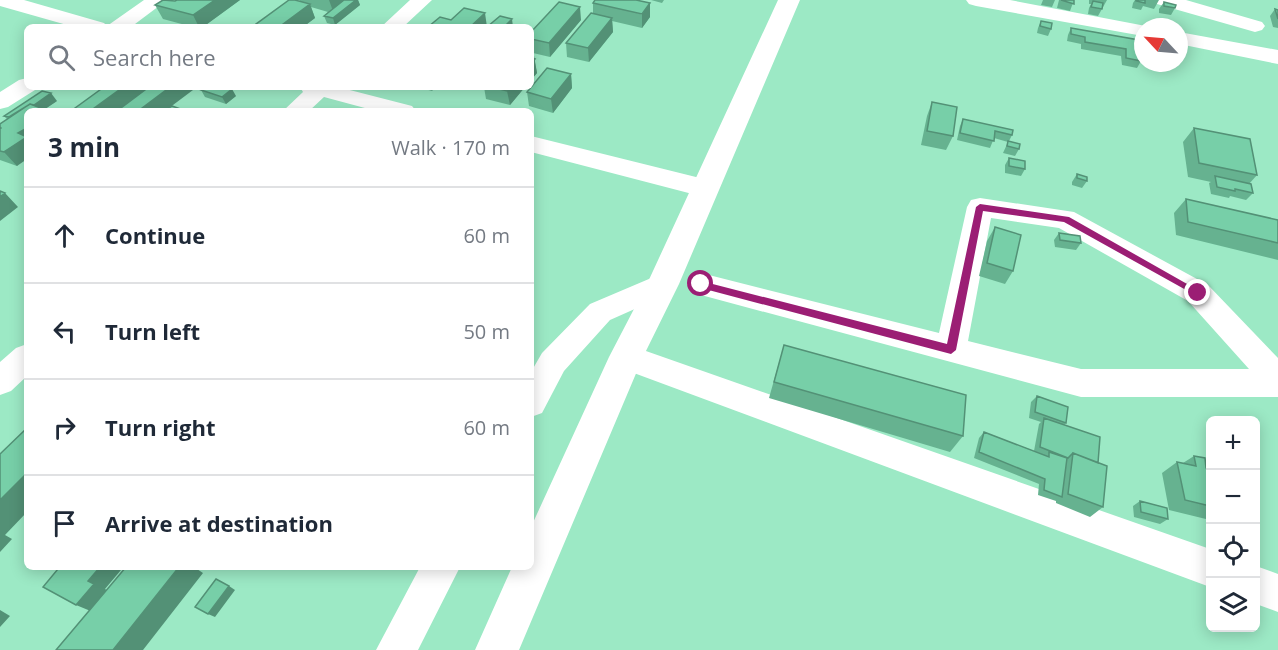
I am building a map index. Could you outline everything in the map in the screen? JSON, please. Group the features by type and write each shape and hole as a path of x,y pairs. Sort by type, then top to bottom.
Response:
{"highway":[{"path":"534,566 626,357 663,284 789,0"},
{"path":"497,650 532,570"}],"street":[{"path":"2,0 86,24"},
{"path":"121,24 157,0"},
{"path":"394,24 422,0"},
{"path":"975,0 1134,28"},
{"path":"1102,21 1106,0"},
{"path":"1164,0 1255,26"},
{"path":"1250,0 1255,26 1269,56"},
{"path":"1188,40 1269,56"},
{"path":"0,102 24,87"},
{"path":"298,108 315,90"},
{"path":"325,90 393,108"},
{"path":"534,145 704,188"},
{"path":"951,350 980,207 1065,219 1198,293 1278,381"},
{"path":"534,397 553,362 600,312 663,284"},
{"path":"701,284 1081,383 1278,381"},
{"path":"626,357 1206,567"},
{"path":"0,381 24,360"},
{"path":"396,650 439,570"},
{"path":"1260,586 1278,593"}],"building":[{"path":"163,0 215,0 193,15 155,5"},
{"path":"289,0 310,4 283,24 256,24"},
{"path":"344,0 356,0 333,18 324,16"},
{"path":"595,0 636,0 650,3 642,14 593,3"},
{"path":"1061,0 1074,0 1074,4"},
{"path":"1093,1 1103,3 1102,9 1091,7"},
{"path":"559,2 580,7 549,43 534,40 534,29"},
{"path":"1164,2 1176,5 1175,8 1164,6"},
{"path":"464,8 485,13 473,24 432,24 440,17 451,20"},
{"path":"591,13 612,18 588,48 566,43"},
{"path":"500,16 512,19 507,24 491,24"},
{"path":"1041,21 1052,23 1051,29 1040,26"},
{"path":"1071,28 1134,39 1134,60 1126,58 1126,49 1085,42 1085,37 1071,34"},
{"path":"547,68 571,74 551,99 527,92 534,90 534,84"},
{"path":"100,90 119,90 94,108 75,108"},
{"path":"145,90 166,90 142,108 121,108"},
{"path":"201,90 231,90 222,97"},
{"path":"42,91 51,93 34,105 30,104 9,117 4,116"},
{"path":"932,102 957,107 953,136 927,131"},
{"path":"30,104 41,108 24,108"},
{"path":"24,108 24,130 18,133 24,136 24,139 4,152 0,151 0,124"},
{"path":"963,119 1013,130 1012,135 995,131 994,141 960,133"},
{"path":"1194,128 1250,139 1257,175 1199,163"},
{"path":"1008,141 1020,144 1019,149 1007,146"},
{"path":"1009,158 1025,161 1025,169 1009,166"},
{"path":"1077,174 1087,177 1087,181 1077,178"},
{"path":"1215,176 1251,184 1253,193 1217,187"},
{"path":"1186,199 1278,220 1278,243 1188,222"},
{"path":"995,227 1021,235 1013,271 987,263"},
{"path":"1059,233 1080,236 1081,243 1060,240"},
{"path":"784,345 966,395 963,436 774,382"},
{"path":"1037,396 1068,407 1066,423 1035,412"},
{"path":"1044,418 1100,437 1098,463 1073,453 1068,458 1040,447"},
{"path":"24,431 24,476 0,500 0,454"},
{"path":"984,432 1049,457 1049,452 1067,458 1062,497 1044,490 1045,479 979,452"},
{"path":"1073,453 1107,466 1103,507 1068,494"},
{"path":"1194,456 1205,458 1206,505 1185,500 1177,462 1196,466"},
{"path":"1140,501 1167,508 1168,519 1141,512"},
{"path":"57,570 97,570 88,581 94,584 76,605 43,587"},
{"path":"123,570 177,570 113,650 56,650"},
{"path":"216,579 229,586 208,614 195,607"}],"route":[{"path":"701,284 951,350 980,207 1065,219 1198,293"}]}
